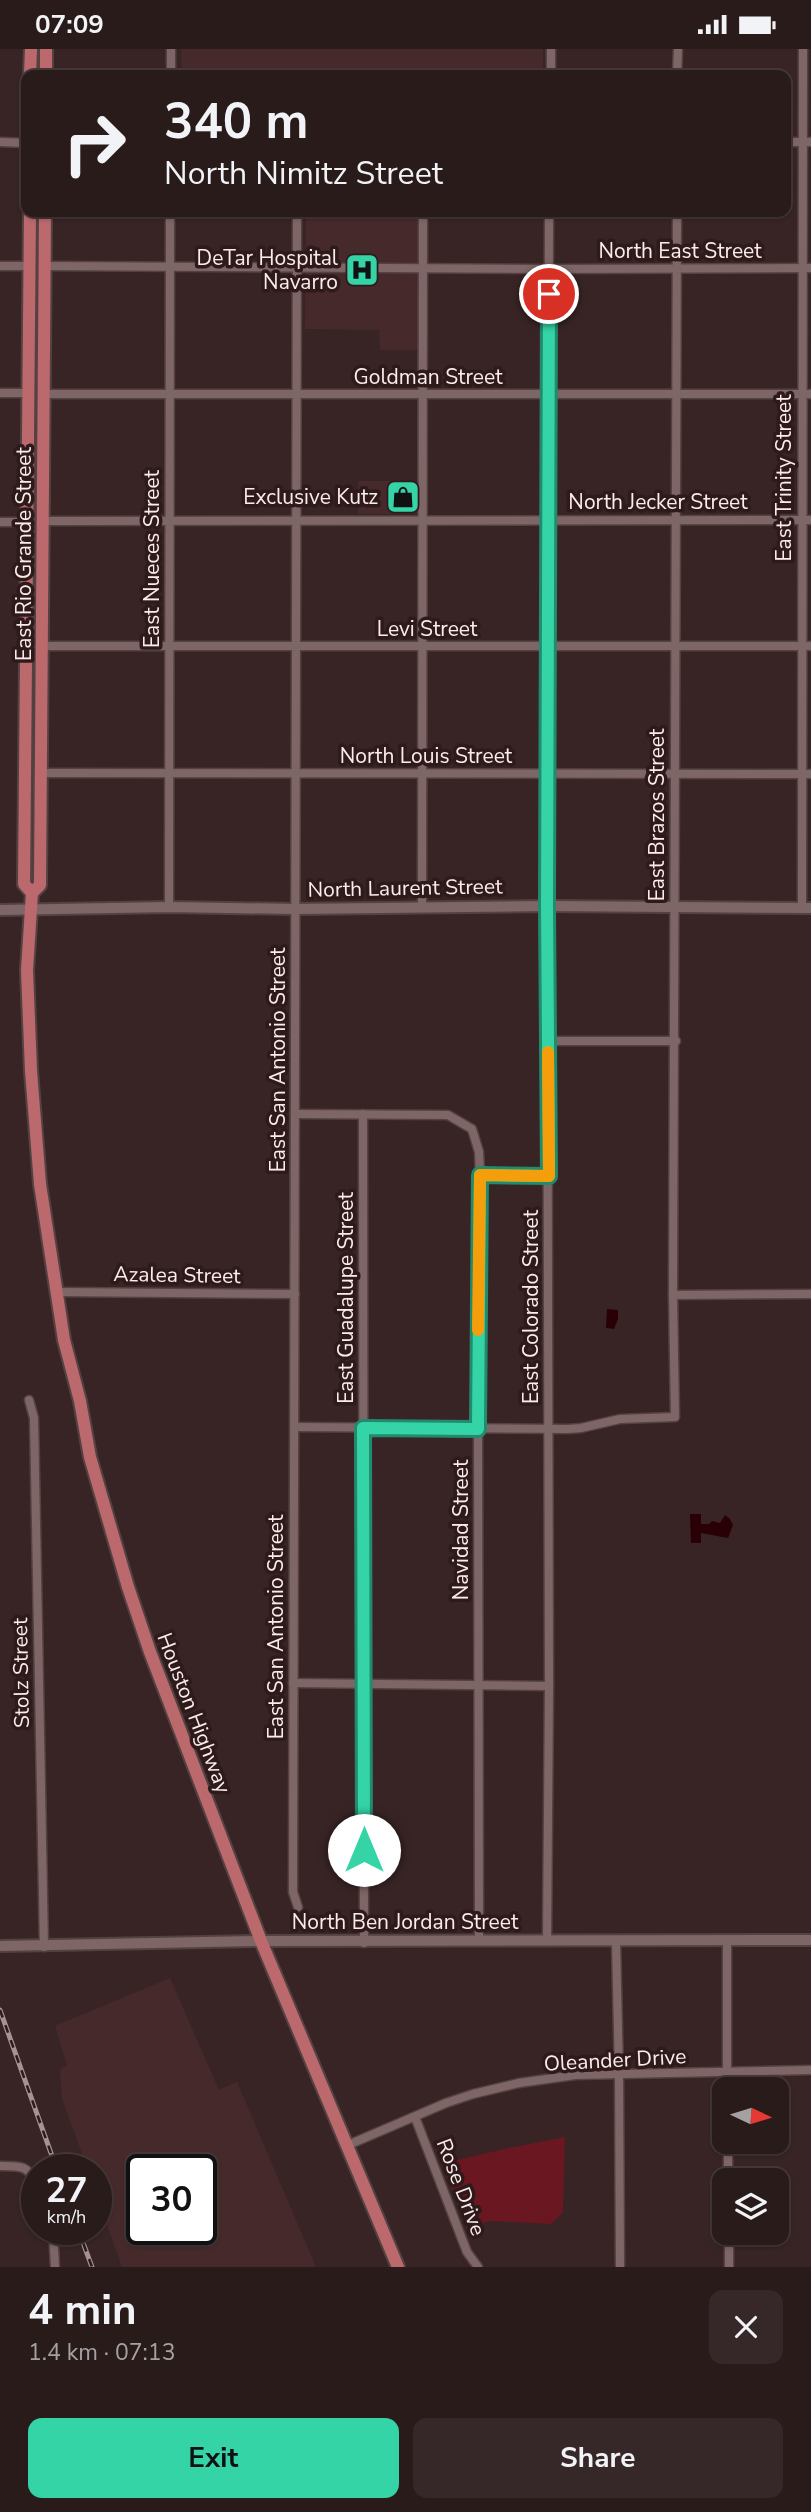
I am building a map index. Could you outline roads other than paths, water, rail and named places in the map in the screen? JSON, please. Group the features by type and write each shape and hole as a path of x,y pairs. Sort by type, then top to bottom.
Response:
{"main road":[{"path":"30,70 31,49"},
{"path":"46,49 46,70"},
{"name":"East Rio Grande Street","path":"30,217 24,884 32,893"},
{"name":"East Rio Grande Street","path":"37,1147 30,1071 27,969 32,893 40,885 45,217"},
{"path":"30,357 36,365 38,389 44,394"},
{"path":"29,393 36,399 36,419 44,429"},
{"name":"Houston Highway","path":"37,1147 40,1184 64,1340 90,1457 128,1587 150,1653 261,1941 398,2267"}],"street":[{"path":"171,49 171,70"},
{"path":"551,49 551,70"},
{"path":"677,70 678,49"},
{"name":"East Trinity Street","path":"803,49 807,142 806,520 801,646 801,774 806,908"},
{"path":"0,142 21,143"},
{"name":"East Nueces Street","path":"169,907 170,217"},
{"name":"East San Antonio Street","path":"298,217 293,1892 298,1907"},
{"path":"422,907 423,217"},
{"name":"East Colorado Street","path":"547,1941 550,1686 547,906 549,217"},
{"name":"East Brazos Street","path":"549,1428 581,1428 620,1419 675,1417 673,1295 677,217"},
{"path":"0,266 30,266"},
{"name":"North East Street","path":"45,266 549,269 806,267"},
{"path":"0,393 29,393"},
{"name":"Goldman Street","path":"44,394 806,394"},
{"name":"North Jecker Street","path":"43,521 806,520"},
{"path":"0,522 28,522"},
{"name":"Levi Street","path":"42,646 811,646"},
{"name":"North Louis Street","path":"41,773 811,774"},
{"name":"North Laurent Street","path":"0,910 547,906 806,908"},
{"path":"548,1041 676,1041"},
{"path":"295,1114 363,1114"},
{"name":"Navidad Street","path":"363,1114 448,1115 472,1129 477,1139 480,1175 479,1941"},
{"name":"East Guadalupe Street","path":"363,1114 364,1943"},
{"path":"480,1175 549,1176"},
{"name":"Azalea Street","path":"58,1292 295,1294"},
{"path":"673,1295 811,1294"},
{"name":"Stolz Street","path":"29,1400 34,1418 44,1947"},
{"path":"295,1427 549,1428"},
{"path":"293,1683 550,1686"},
{"path":"727,1940 727,2077"},
{"name":"North Ben Jordan Street","path":"0,1946 261,1941 364,1943 811,1940"},
{"path":"616,1941 620,2075 620,2267"},
{"name":"Oleander Drive","path":"348,2145 474,2094 520,2083 575,2075 811,2070"},
{"name":"Rose Drive","path":"415,2117 467,2252 478,2267"},
{"path":"0,2166 21,2168"},
{"path":"54,2245 55,2267"},
{"path":"729,2245 729,2267"}],"railway":[{"path":"0,2010 51,2154"},
{"path":"84,2245 92,2267"}],"place":[{"name":"DeTar Hospital Navarro","path":"362,270"},
{"name":"Exclusive Kutz","path":"403,497"}]}
